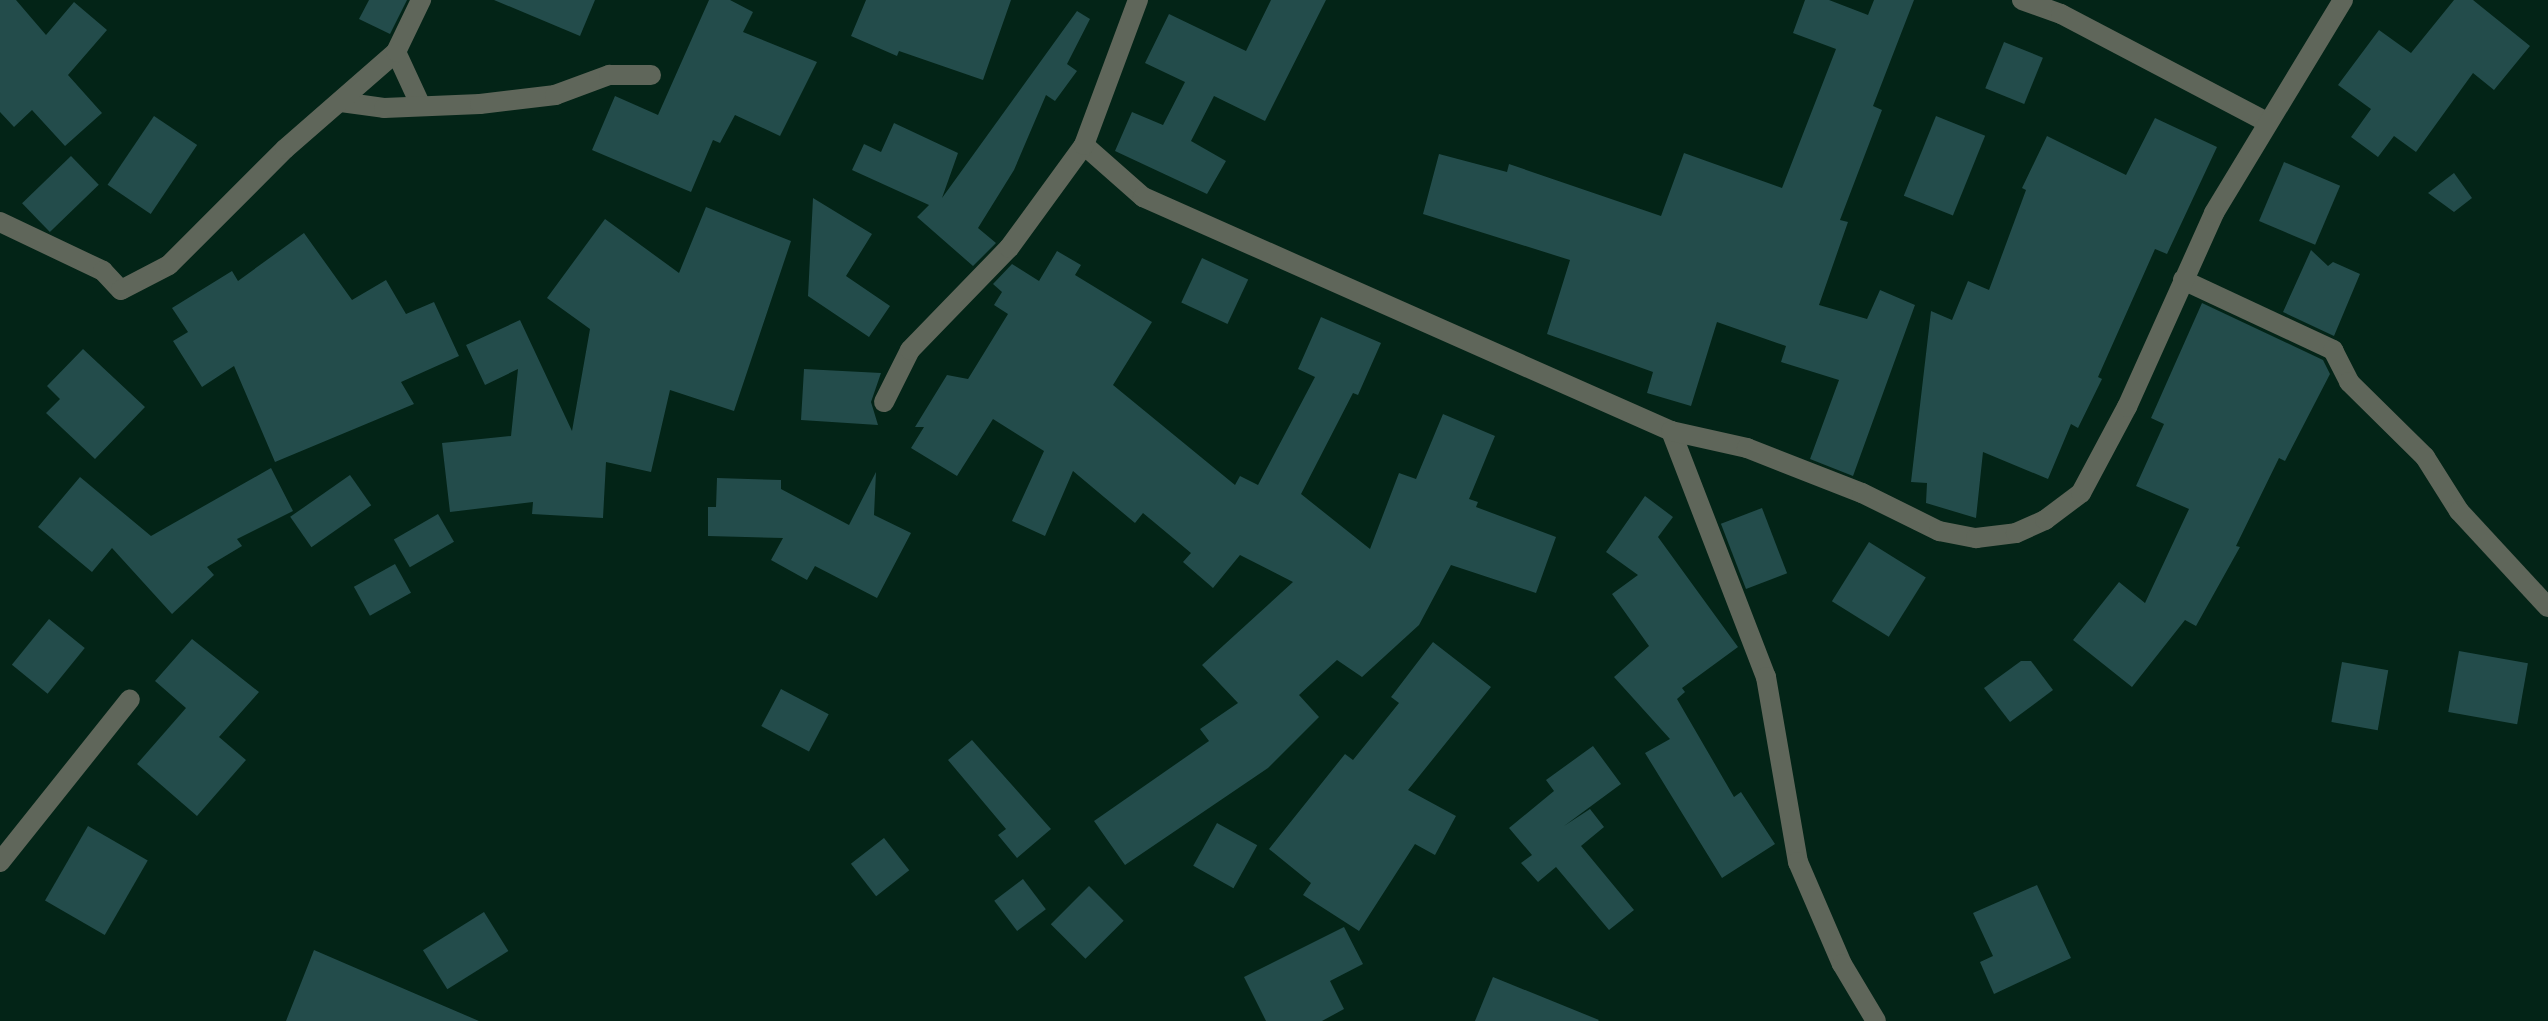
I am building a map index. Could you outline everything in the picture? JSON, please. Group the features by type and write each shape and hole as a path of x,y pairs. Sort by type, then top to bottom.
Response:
{"street":[{"path":"0,222 103,271 121,290 169,265 285,149 396,52 421,0"},
{"path":"884,402 910,350 1009,248 1084,145 1138,0"},
{"path":"2022,0 2066,7 2265,121"},
{"path":"1084,145 1143,197 1671,431 1747,448 1862,493 1939,531 1976,538 2016,533 2081,493 2127,407 2183,280 2265,121 2343,0"},
{"path":"396,52 420,104"},
{"path":"341,102 384,108 555,95 609,75 651,75"},
{"path":"2183,280 2333,350 2349,382 2425,457 2459,511 2548,607"},
{"path":"1671,431 1766,677 1798,862 1842,964 1876,1021"},
{"path":"0,862 130,699"}],"building":[{"path":"0,0 16,0 46,35 74,2 107,30 68,75 102,113 65,146 32,110 14,127 0,112"},
{"path":"369,0 407,0 390,34 359,19"},
{"path":"494,0 595,0 580,36"},
{"path":"709,0 730,0 753,12 743,32 817,62 780,136 735,115 720,143 713,140 691,192 592,150 615,96 658,115"},
{"path":"866,0 1011,0 983,80 899,51 897,56 851,36"},
{"path":"1271,0 1326,0 1265,121 1214,96 1191,141 1226,161 1207,194 1115,151 1132,112 1163,125 1185,82 1145,63 1169,14 1246,51"},
{"path":"1805,0 1829,0 1868,15 1874,0 1914,0 1873,106 1882,110 1840,220 1848,222 1819,305 1867,319 1880,290 1915,305 1853,476 1810,459 1839,380 1781,362 1786,346 1717,322 1691,406 1647,393 1653,372 1547,334 1570,260 1423,214 1439,154 1507,172 1509,164 1661,216 1684,153 1782,188 1836,49 1793,33"},
{"path":"2454,0 2473,0 2530,46 2494,90 2473,73 2416,152 2394,136 2378,157 2351,137 2371,109 2338,85 2379,30 2411,53"},
{"path":"1077,11 1090,19 1067,64 1077,71 1055,101 1046,95 1014,170 978,228 996,243 973,266 917,217 929,205 852,170 864,144 881,152 894,123 958,153 942,198"},
{"path":"2004,42 2043,58 2024,104 1985,88"},
{"path":"154,116 197,145 151,214 108,185"},
{"path":"1936,116 1985,136 1953,216 1904,196"},
{"path":"2155,118 2217,147 2167,254 2155,249 2098,377 2102,379 2078,428 2071,424 2048,479 1983,452 1976,518 1926,503 1927,483 1911,482 1931,311 1952,320 1968,281 1989,290 2026,190 2022,188 2047,136 2126,175"},
{"path":"71,156 99,185 50,232 22,203"},
{"path":"2284,162 2340,186 2315,245 2259,221"},
{"path":"2454,173 2472,198 2454,212 2428,193"},
{"path":"813,198 872,234 846,276 890,306 869,337 808,296"},
{"path":"706,207 791,241 734,411 670,390 651,472 606,462 603,518 532,514 533,502 450,512 442,443 511,436 518,369 485,385 466,345 520,320 572,431 590,329 547,298 605,219 679,273"},
{"path":"304,233 352,300 386,280 406,314 434,302 459,356 401,382 414,404 275,462 234,366 202,387 173,341 188,332 172,308 232,271 238,281"},
{"path":"2311,250 2328,266 2333,262 2360,274 2334,336 2283,312"},
{"path":"1057,251 1081,265 1075,275 1152,322 1113,385 1235,485 1240,476 1258,485 1315,377 1298,369 1321,317 1381,343 1358,395 1353,393 1301,494 1370,549 1399,473 1416,479 1443,414 1495,436 1469,499 1478,502 1476,507 1556,537 1536,593 1451,565 1419,625 1362,677 1337,660 1299,695 1319,717 1268,768 1125,865 1094,821 1209,741 1200,729 1238,703 1202,665 1293,582 1240,555 1213,588 1183,562 1191,553 1143,513 1135,523 1073,471 1045,536 1012,521 1044,451 993,419 957,476 911,448 924,427 915,427 947,375 968,379 1008,314 994,305 1002,292 993,284 1012,264 1039,281"},
{"path":"1202,258 1248,280 1228,324 1181,302"},
{"path":"2202,303 2323,360 2330,374 2285,461 2279,458 2236,546 2240,547 2196,626 2185,620 2132,687 2073,640 2119,582 2145,603 2189,509 2136,486 2164,424 2151,418"},
{"path":"83,349 145,407 95,459 46,413 60,399 47,386"},
{"path":"804,369 881,373 871,402 878,425 801,420"},
{"path":"271,468 293,511 237,539 242,546 207,567 214,575 172,614 112,548 92,572 38,527 80,477 151,536"},
{"path":"876,472 874,515 911,533 877,598 815,566 807,580 771,560 783,538 708,536 708,507 716,507 717,478 781,480 781,489 849,525"},
{"path":"350,475 371,505 311,547 290,517"},
{"path":"1645,496 1673,517 1658,537 1738,647 1682,688 1685,692 1677,699 1734,797 1741,792 1775,844 1722,878 1645,753 1670,739 1614,677 1649,646 1612,594 1638,575 1606,552"},
{"path":"1762,508 1787,573 1746,589 1721,524"},
{"path":"438,514 454,542 410,567 394,540"},
{"path":"1869,542 1926,578 1889,637 1832,601"},
{"path":"395,564 411,593 370,616 354,587"},
{"path":"49,619 85,648 48,694 12,665"},
{"path":"192,639 259,692 219,737 246,760 197,816 137,764 186,708 155,681"},
{"path":"1433,642 1491,687 1408,790 1456,816 1435,855 1415,844 1359,931 1303,895 1311,883 1269,849 1345,754 1353,760 1399,703 1391,697"},
{"path":"2459,651 2528,663 2517,724 2448,712"},
{"path":"2021,661 2031,661 2053,690 2010,722 1984,688"},
{"path":"2342,662 2388,670 2378,730 2331,722"},
{"path":"781,689 829,714 809,751 761,726"},
{"path":"972,740 1051,829 1017,858 998,835 1006,829 948,760"},
{"path":"1593,746 1621,784 1564,826 1590,809 1604,827 1581,846 1634,910 1609,930 1556,867 1538,882 1521,863 1532,855 1509,828 1554,791 1546,780"},
{"path":"1217,823 1257,845 1233,888 1193,866"},
{"path":"88,826 148,860 105,935 45,900"},
{"path":"884,838 909,870 876,896 851,864"},
{"path":"1023,879 1046,909 1017,931 994,901"},
{"path":"2037,885 2071,958 1994,994 1980,962 1993,956 1973,913"},
{"path":"1089,886 1124,921 1085,959 1051,924"},
{"path":"484,912 508,951 447,989 423,950"},
{"path":"1344,927 1363,964 1330,981 1344,1009 1322,1021 1266,1021 1244,977"},
{"path":"314,950 409,991 479,1021 286,1021"},
{"path":"1493,977 1599,1020 1475,1021"}]}
